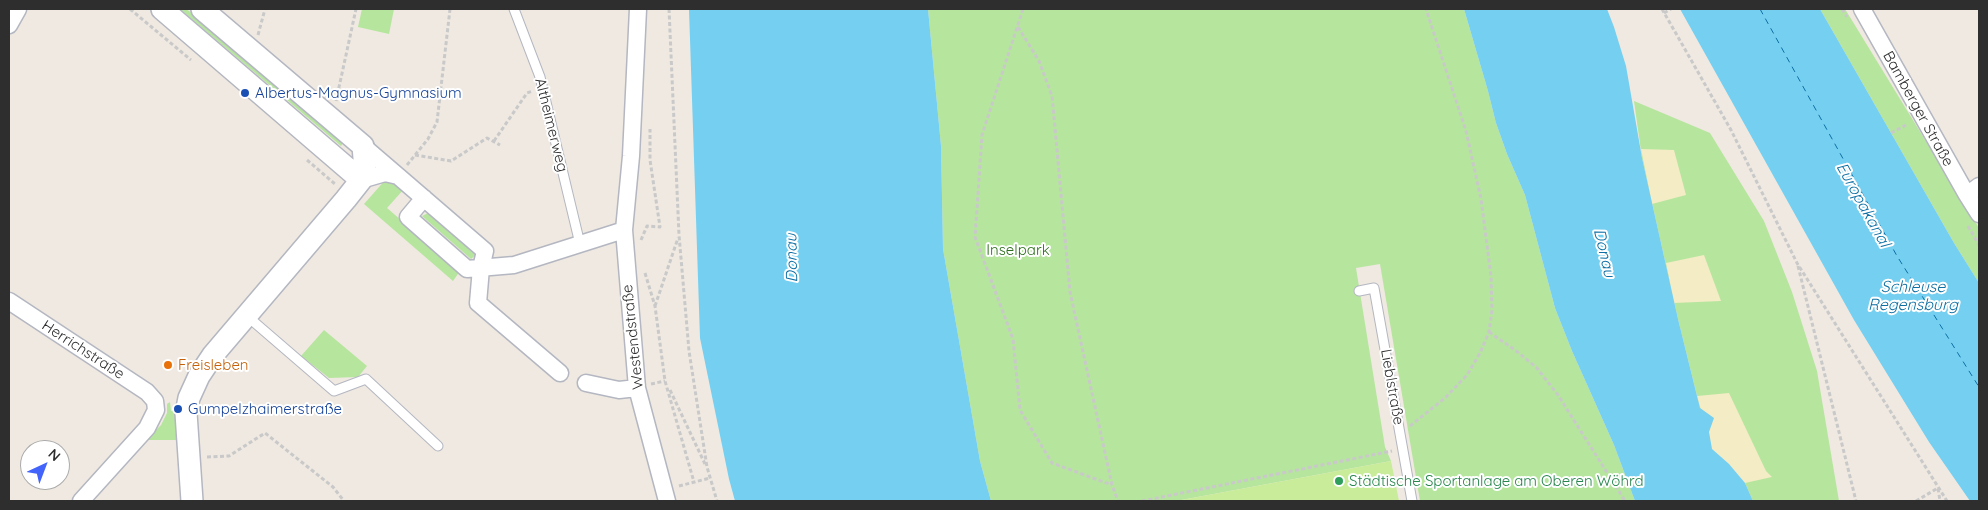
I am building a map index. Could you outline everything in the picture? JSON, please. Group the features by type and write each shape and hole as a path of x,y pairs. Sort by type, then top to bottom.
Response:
{"street":[{"path":"9,25 18,9"},
{"path":"162,9 361,180"},
{"path":"202,9 485,251 481,268 478,303 560,372"},
{"name":"Westendstraße","path":"638,9 632,156 624,230 637,388 667,501"},
{"name":"Bamberger Straße","path":"1862,9 1973,191 1979,214"},
{"path":"192,501 186,413 199,376 214,355 361,180 365,170 363,146"},
{"path":"361,180 385,173 398,176"},
{"path":"424,198 408,217 467,269 514,265 624,230"},
{"name":"Herrichstraße","path":"9,301 146,392 155,401 156,410 147,428 81,501"},
{"path":"586,383 619,390 637,388"}],"lane":[{"name":"Altheimerweg","path":"514,9 543,87 580,244"},
{"name":"Lieblstraße","path":"1359,291 1374,288 1412,501"},
{"path":"247,316 334,390 366,380 438,446"}],"path":[{"path":"130,9 195,64"},
{"path":"253,53 266,9"},
{"path":"332,120 356,9"},
{"path":"398,176 434,131 437,122 450,9"},
{"path":"669,9 679,235 689,351 707,467 717,501"},
{"path":"1023,9 982,135 975,237 1013,340 1020,410 1052,463 1112,485"},
{"path":"1400,434 1445,398 1467,375 1480,353 1489,332 1492,310 1491,276 1481,199 1466,131 1426,9"},
{"path":"1662,9 1731,130 1797,263 1947,501"},
{"path":"1664,13 1671,9"},
{"path":"1018,26 1039,61 1052,96 1070,292 1112,485 1118,501"},
{"path":"494,141 527,93 543,87"},
{"path":"640,242 647,226 660,227 650,160 650,123"},
{"path":"1891,133 1908,124"},
{"path":"415,155 450,161 487,138 500,145"},
{"path":"306,159 339,188 346,199"},
{"path":"654,306 679,235"},
{"path":"1797,263 1856,501"},
{"path":"644,270 654,306 665,381 694,482 710,478"},
{"path":"1489,332 1536,367 1558,395 1624,501"},
{"path":"665,381 707,467"},
{"path":"189,459 229,456 265,433 333,487 344,501"},
{"path":"1142,501 1402,449"},
{"path":"1916,501 1938,488"},
{"path":"1938,488 1940,501"}],"green space":[{"path":"180,9 186,9 214,28 345,140 341,146"},
{"path":"362,9 394,9 389,34 358,27"},
{"name":"Inselpark","path":"928,9 1464,9 1496,123 1525,195 1555,308 1614,445 1635,501 1420,501 1380,264 1356,268 1385,447 1391,461 1176,501 991,501 980,461 943,249 941,146"},
{"path":"1820,9 1845,9 1979,228 1979,283 1954,243"},
{"path":"1634,101 1710,133 1764,221 1792,292 1817,371 1839,501 1753,501 1745,483 1700,408 1642,158"},
{"path":"387,178 404,189 387,208 460,271 453,281 364,204"},
{"path":"430,212 478,253 471,259 422,216"},
{"path":"324,330 367,366 358,377 329,378 301,356"},
{"path":"170,402 171,411 176,410 179,440 146,440 161,425 167,413 167,404"},
{"name":"Städtische Sportanlage am Oberen Wöhrd","path":"1391,461 1399,501 1176,501"}],"sand":[{"path":"1641,149 1674,150 1686,195 1652,204"},
{"path":"1704,255 1721,301 1674,303 1666,263"},
{"path":"1729,393 1766,471 1772,477 1745,483 1729,464 1712,449 1697,396"}],"water":[{"name":"Donau","path":"689,9 928,9 941,146 943,249 980,461 991,501 735,501 700,338"},
{"name":"Donau","path":"1464,9 1607,9 1626,66 1642,158 1700,408 1714,418 1709,432 1712,449 1729,464 1745,483 1753,501 1635,501 1614,445 1555,308 1525,195 1496,123"},
{"name":"Schleuse Regensburg","path":"1680,9 1820,9 1954,243 1979,283 1979,501 1970,501 1929,442 1854,320"}],"ferry route":[{"path":"1760,9 1897,256 1979,387"}],"place":[{"name":"Albertus-Magnus-Gymnasium","path":"245,93"},
{"name":"Freisleben","path":"168,365"},
{"name":"Gumpelzhaimerstraße","path":"178,409"},
{"name":"Städtische Sportanlage am Oberen Wöhrd","path":"1339,481"}],"water label":[{"name":"Europakanal","path":"1863,205"}]}
